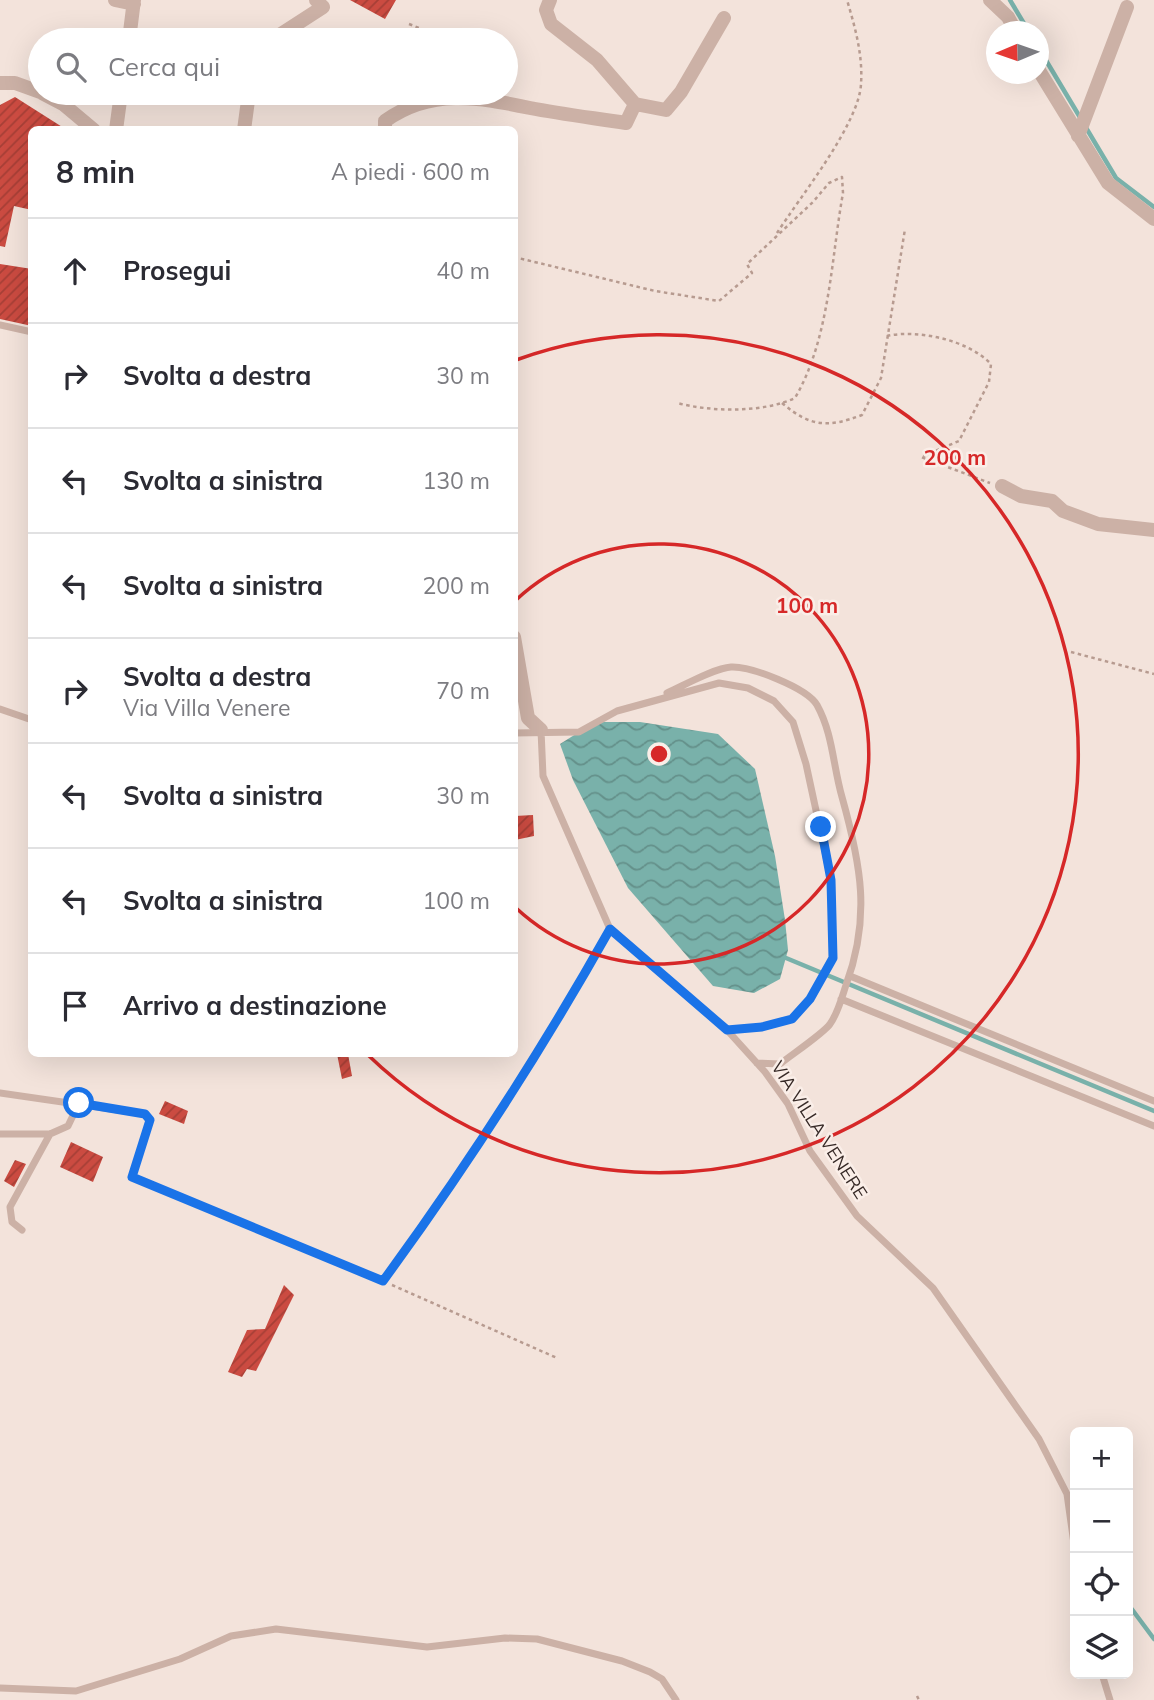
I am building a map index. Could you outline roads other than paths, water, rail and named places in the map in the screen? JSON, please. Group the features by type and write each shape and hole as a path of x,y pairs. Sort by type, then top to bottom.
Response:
{"street":[{"path":"114,0 134,2 131,28"},
{"path":"291,28 323,7 316,0"},
{"path":"550,0 546,10 551,24 597,60 635,104 666,110 681,92 724,18"},
{"path":"990,0 1007,21"},
{"path":"1082,128 1128,7"},
{"path":"0,83 15,83 28,88"},
{"path":"1049,83 1082,128 1108,183 1154,219"},
{"path":"510,105 626,123 635,104"},
{"path":"64,105 89,126"},
{"path":"117,126 119,105"},
{"path":"245,126 247,105"},
{"path":"385,126 386,121 414,105"},
{"path":"1002,486 1021,496 1052,502 1063,511 1098,524 1154,530"},
{"path":"518,660 528,718 541,730"}],"lane":[{"path":"0,326 28,331"},
{"path":"650,701 731,667 791,685 815,702 831,739 841,795 854,834 861,889 861,932 849,976 830,1026 780,1064 757,1063"},
{"path":"518,733 541,730 579,732 617,711 719,683 748,688 774,701 793,722 821,827 831,880 833,958 810,999 792,1019 762,1027 727,1030"},
{"path":"0,709 28,719"},
{"name":"VIA VILLA VENERE","path":"541,730 543,776 610,929 727,1030 757,1063 788,1104 810,1151 857,1216 933,1288 1039,1439 1067,1494 1070,1515"},
{"path":"0,1093 145,1114 150,1120 132,1177 383,1281 497,1113 610,929"},
{"path":"849,976 1154,1101"},
{"path":"841,999 1154,1126"},
{"path":"0,1134 50,1134 68,1126 79,1103"},
{"path":"22,1230 12,1222 10,1207 50,1134"},
{"path":"0,1688 76,1691 180,1659 230,1636 276,1629 427,1647 505,1638 537,1639 622,1661 650,1672 662,1679 676,1700"},
{"path":"1104,1679 1110,1700"}],"water":[{"path":"595,722 640,722 718,734 755,769 775,856 785,920 788,950 780,979 754,993 713,986 628,888 573,780 560,744"}],"waterway":[{"path":"1010,0 1022,21"},
{"path":"1049,65 1081,119"},
{"path":"1085,126 1116,178 1154,207"},
{"path":"786,958 1154,1111"},
{"path":"1133,1611 1154,1639"}]}
